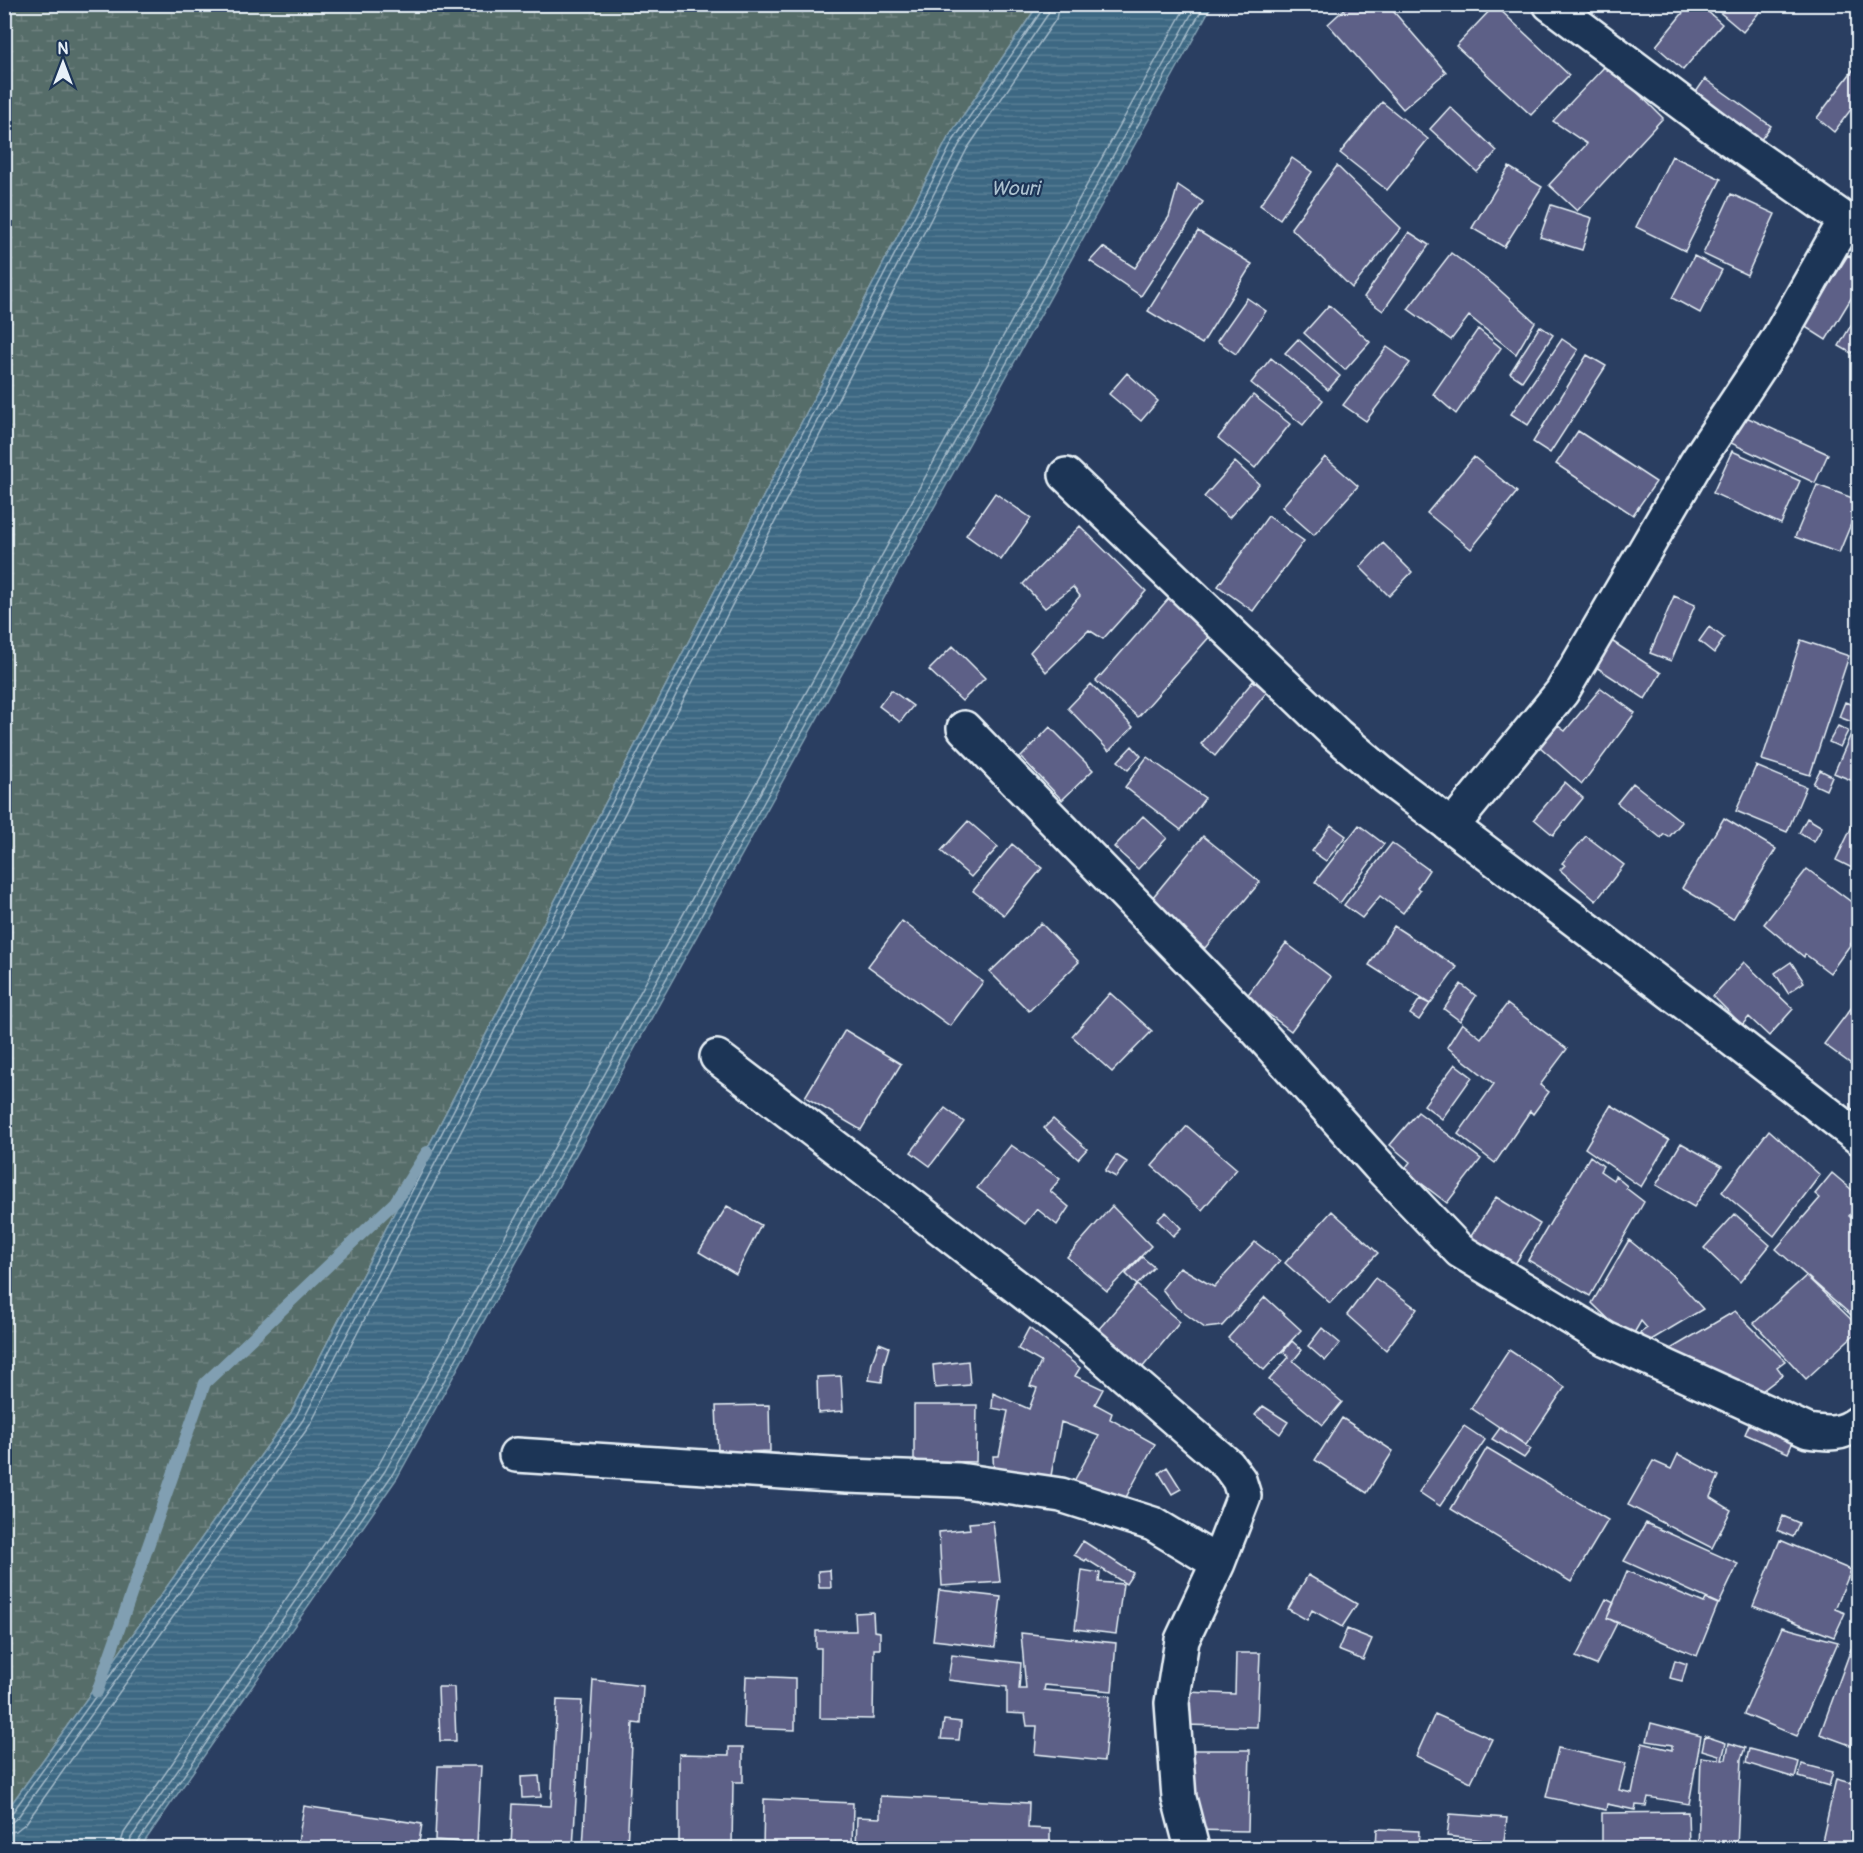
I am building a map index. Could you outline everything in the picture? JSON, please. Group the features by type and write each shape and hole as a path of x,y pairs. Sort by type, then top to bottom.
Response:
{"street":[{"path":"1452,826 1562,692 1696,463 1852,225 1724,135 1550,4"},
{"path":"1066,475 1337,735 1385,776 1858,1137"},
{"path":"964,728 1246,1018 1379,1166 1460,1251 1606,1339 1808,1431 1827,1434 1842,1433 1858,1423"},
{"path":"717,1057 1076,1333 1228,1465 1239,1480 1244,1496 1218,1563 1182,1640 1172,1703 1179,1798 1192,1848"},
{"path":"516,1455 847,1476 959,1480 1061,1495 1153,1524 1218,1563"}],"green space":[{"path":"5,5 1038,5 948,138 291,1413 5,1813"}],"water":[{"name":"Wouri","path":"1038,5 1212,5 397,1478 140,1848 5,1848 5,1813 291,1413 948,138"}],"building":[{"path":"1350,4 1387,4 1446,72 1403,109 1328,24"},
{"path":"1690,4 1699,4 1722,24 1683,70 1656,46"},
{"path":"1710,4 1766,4 1743,32"},
{"path":"1495,5 1569,75 1531,115 1456,46"},
{"path":"1608,63 1663,118 1577,211 1549,185 1587,144 1553,121"},
{"path":"1856,66 1858,68 1858,100 1834,132 1817,118"},
{"path":"1705,79 1771,126 1760,141 1694,95"},
{"path":"1382,102 1428,139 1387,190 1340,153"},
{"path":"1450,107 1497,151 1477,172 1430,129"},
{"path":"1672,156 1721,179 1685,251 1636,227"},
{"path":"1292,158 1312,172 1280,219 1260,205"},
{"path":"1337,166 1401,228 1352,288 1291,228"},
{"path":"1509,167 1542,187 1504,247 1472,228"},
{"path":"1178,185 1203,202 1141,296 1090,261 1103,247 1135,268 1169,217"},
{"path":"1731,194 1775,214 1747,275 1703,254"},
{"path":"1551,205 1592,218 1582,250 1540,237"},
{"path":"1198,231 1252,264 1202,344 1148,311"},
{"path":"1409,232 1429,245 1383,311 1364,297"},
{"path":"1451,253 1493,284 1535,322 1516,354 1469,316 1451,340 1408,309"},
{"path":"1848,255 1858,261 1858,287 1826,340 1804,326"},
{"path":"1694,256 1722,270 1700,313 1672,298"},
{"path":"1247,298 1266,311 1236,354 1217,341"},
{"path":"1329,305 1370,342 1345,370 1304,333"},
{"path":"1858,313 1858,357 1839,346"},
{"path":"1540,326 1553,335 1522,381 1510,373"},
{"path":"1478,329 1501,348 1456,414 1433,394"},
{"path":"1298,339 1340,376 1328,390 1285,353"},
{"path":"1562,339 1578,350 1528,425 1511,414"},
{"path":"1387,347 1410,363 1366,421 1343,405"},
{"path":"1587,355 1606,366 1550,453 1533,442"},
{"path":"1271,358 1323,400 1303,425 1251,383"},
{"path":"1127,373 1158,401 1141,421 1109,394"},
{"path":"1253,395 1290,424 1255,468 1218,438"},
{"path":"1744,416 1828,454 1815,483 1731,443"},
{"path":"1578,431 1656,482 1633,515 1556,464"},
{"path":"1732,451 1800,481 1781,524 1713,493"},
{"path":"1325,457 1358,486 1314,535 1282,507"},
{"path":"1474,457 1517,492 1471,549 1427,513"},
{"path":"1235,462 1259,484 1229,518 1204,497"},
{"path":"1817,485 1858,500 1858,507 1839,553 1795,537"},
{"path":"995,493 1031,518 1001,560 966,535"},
{"path":"1268,516 1304,541 1253,611 1218,586"},
{"path":"1080,526 1146,591 1103,639 1089,630 1046,672 1030,652 1080,596 1073,587 1045,608 1023,584"},
{"path":"1383,543 1412,572 1389,596 1360,567"},
{"path":"1674,596 1695,605 1671,661 1650,653"},
{"path":"1170,597 1212,634 1138,717 1096,681"},
{"path":"1709,627 1724,638 1714,653 1699,641"},
{"path":"1610,640 1661,673 1645,699 1593,665"},
{"path":"1801,640 1849,656 1810,775 1762,760"},
{"path":"953,646 985,678 962,701 929,670"},
{"path":"1253,681 1267,692 1215,756 1201,744"},
{"path":"1091,684 1133,727 1109,751 1068,708"},
{"path":"1601,688 1635,713 1582,784 1531,739 1546,717 1565,731"},
{"path":"891,690 913,706 900,722 879,706"},
{"path":"1845,702 1858,707 1852,722 1839,717"},
{"path":"1838,726 1848,731 1840,747 1829,742"},
{"path":"1050,727 1093,770 1062,800 1021,757"},
{"path":"1854,727 1858,729 1858,783 1834,773"},
{"path":"1132,746 1141,756 1128,770 1118,761"},
{"path":"1147,757 1205,798 1181,830 1125,787"},
{"path":"1756,766 1806,787 1787,832 1736,811"},
{"path":"1820,770 1832,776 1826,790 1813,784"},
{"path":"1565,782 1583,798 1553,835 1534,819"},
{"path":"1633,783 1682,822 1669,837 1664,834 1661,838 1617,803"},
{"path":"1858,814 1858,871 1836,860"},
{"path":"1143,816 1167,838 1138,869 1114,847"},
{"path":"1724,818 1776,849 1733,919 1682,888"},
{"path":"1807,818 1822,827 1814,842 1799,833"},
{"path":"968,821 998,847 971,877 941,851"},
{"path":"1331,825 1346,836 1326,861 1312,851"},
{"path":"1359,825 1384,844 1340,903 1315,882"},
{"path":"1203,836 1260,882 1205,948 1148,903"},
{"path":"1586,836 1624,865 1596,901 1560,870 1565,865 1562,863"},
{"path":"1392,843 1429,870 1417,888 1420,890 1403,913 1380,896 1362,918 1344,905"},
{"path":"1012,844 1042,868 1004,915 973,891"},
{"path":"1807,869 1858,907 1858,934 1830,973 1805,954 1804,957 1764,924"},
{"path":"902,921 983,982 950,1026 868,966"},
{"path":"1041,923 1079,962 1029,1011 990,972"},
{"path":"1394,926 1457,967 1430,1004 1369,965"},
{"path":"1286,943 1331,977 1291,1031 1246,997"},
{"path":"1744,962 1793,1009 1769,1036 1749,1017 1742,1025 1713,996"},
{"path":"1791,962 1804,982 1788,993 1775,973"},
{"path":"1461,984 1476,996 1460,1021 1444,1009"},
{"path":"1110,993 1152,1031 1112,1072 1072,1036"},
{"path":"1420,999 1430,1004 1419,1020 1410,1014"},
{"path":"1858,999 1858,1069 1824,1044"},
{"path":"1507,1004 1567,1049 1540,1085 1549,1092 1533,1114 1530,1111 1495,1163 1458,1134 1494,1084 1447,1047 1462,1023 1481,1038"},
{"path":"845,1030 901,1064 861,1130 805,1097"},
{"path":"1455,1064 1472,1077 1442,1119 1424,1105"},
{"path":"1611,1105 1669,1140 1641,1187 1585,1148"},
{"path":"945,1108 964,1122 930,1166 911,1152"},
{"path":"1418,1112 1481,1159 1447,1203 1404,1170 1410,1162 1390,1145"},
{"path":"1053,1119 1087,1149 1078,1159 1044,1128"},
{"path":"1187,1126 1237,1169 1202,1210 1152,1166"},
{"path":"1769,1130 1820,1175 1774,1236 1722,1192"},
{"path":"1681,1143 1722,1166 1694,1207 1656,1185"},
{"path":"1011,1145 1060,1179 1050,1191 1069,1207 1057,1225 1037,1209 1025,1224 977,1188"},
{"path":"1116,1155 1127,1162 1116,1177 1105,1171"},
{"path":"1590,1156 1603,1166 1600,1171 1613,1180 1615,1176 1644,1202 1590,1296 1528,1260"},
{"path":"1832,1173 1858,1195 1858,1205 1849,1216 1858,1224 1858,1321 1776,1249 1820,1198 1815,1194"},
{"path":"1496,1197 1540,1224 1510,1272 1466,1244"},
{"path":"727,1206 761,1225 736,1274 699,1252"},
{"path":"1112,1206 1151,1246 1107,1291 1067,1257"},
{"path":"1332,1211 1378,1253 1330,1303 1285,1263"},
{"path":"1166,1212 1181,1228 1173,1236 1157,1220"},
{"path":"1735,1214 1770,1245 1740,1282 1704,1248"},
{"path":"1629,1240 1671,1274 1703,1309 1646,1343 1640,1333 1647,1328 1641,1321 1630,1340 1592,1303"},
{"path":"1255,1242 1280,1261 1222,1326 1205,1328 1176,1307 1162,1289 1180,1267 1214,1287"},
{"path":"1142,1257 1154,1267 1137,1285 1126,1274"},
{"path":"1806,1276 1858,1326 1858,1331 1806,1379 1754,1323"},
{"path":"1375,1278 1417,1309 1386,1350 1347,1315"},
{"path":"1137,1285 1180,1322 1142,1368 1098,1330"},
{"path":"1265,1297 1301,1330 1264,1370 1228,1338"},
{"path":"1735,1311 1785,1361 1777,1367 1783,1375 1751,1399 1662,1354"},
{"path":"1029,1328 1080,1368 1075,1376 1103,1389 1095,1404 1112,1413 1110,1419 1155,1444 1119,1510 1073,1483 1099,1436 1061,1422 1050,1481 994,1476 993,1456 999,1456 1008,1411 992,1408 993,1393 1029,1409 1037,1388 1030,1386 1041,1362 1018,1349"},
{"path":"1322,1328 1340,1343 1325,1361 1308,1346"},
{"path":"1292,1341 1302,1350 1293,1361 1342,1402 1323,1425 1269,1380 1289,1357 1283,1352"},
{"path":"879,1343 889,1347 882,1382 869,1380 872,1362"},
{"path":"1509,1350 1565,1387 1526,1445 1471,1408"},
{"path":"968,1361 970,1385 935,1388 933,1365"},
{"path":"841,1376 843,1411 818,1413 817,1377"},
{"path":"769,1405 770,1451 718,1453 716,1406"},
{"path":"914,1405 977,1405 976,1462 914,1461"},
{"path":"1263,1406 1288,1422 1280,1434 1255,1415"},
{"path":"1754,1414 1797,1433 1788,1453 1745,1434"},
{"path":"1342,1418 1393,1451 1367,1493 1315,1460"},
{"path":"1464,1426 1485,1440 1440,1506 1419,1492"},
{"path":"1500,1428 1531,1449 1524,1458 1492,1439"},
{"path":"1487,1448 1608,1520 1571,1582 1451,1509"},
{"path":"1678,1454 1719,1476 1710,1497 1731,1510 1712,1548 1628,1505 1653,1461 1671,1469"},
{"path":"1167,1467 1181,1489 1172,1494 1159,1473"},
{"path":"1783,1516 1799,1523 1793,1537 1777,1530"},
{"path":"993,1521 1000,1582 942,1586 939,1532 970,1529 969,1523"},
{"path":"1646,1523 1738,1564 1719,1604 1624,1561"},
{"path":"1780,1540 1851,1570 1835,1609 1845,1613 1834,1637 1753,1606"},
{"path":"1083,1541 1133,1573 1126,1584 1086,1559 1085,1561 1074,1555"},
{"path":"830,1570 831,1588 819,1588 818,1571"},
{"path":"1082,1570 1100,1573 1099,1582 1123,1584 1116,1634 1075,1629"},
{"path":"1627,1571 1704,1603 1706,1599 1718,1604 1697,1656 1607,1618"},
{"path":"1308,1575 1357,1604 1342,1627 1312,1610 1307,1620 1288,1609"},
{"path":"939,1590 1001,1597 995,1647 933,1640"},
{"path":"1606,1599 1614,1603 1607,1618 1617,1623 1596,1665 1576,1657"},
{"path":"873,1612 874,1631 880,1632 880,1649 874,1649 873,1719 820,1718 821,1648 816,1648 816,1631 856,1631 855,1613"},
{"path":"1782,1627 1838,1642 1797,1736 1744,1714"},
{"path":"1347,1629 1372,1639 1363,1660 1338,1650"},
{"path":"1021,1633 1116,1643 1112,1691 1045,1685 1044,1690 1110,1696 1104,1761 1035,1754 1037,1726 1027,1726 1025,1714 1007,1713 1007,1687 948,1680 952,1655 1021,1663 1019,1689 1026,1689"},
{"path":"1851,1649 1858,1651 1858,1748 1820,1734"},
{"path":"1236,1653 1260,1653 1257,1727 1186,1725 1187,1692 1235,1694"},
{"path":"1675,1660 1687,1664 1682,1681 1670,1678"},
{"path":"746,1676 795,1678 795,1730 744,1728"},
{"path":"593,1680 643,1686 641,1724 633,1723 627,1848 583,1848"},
{"path":"438,1687 454,1687 456,1741 440,1741"},
{"path":"557,1700 582,1701 573,1848 511,1848 513,1804 551,1806"},
{"path":"1435,1714 1492,1739 1471,1782 1416,1756"},
{"path":"944,1720 961,1722 959,1740 941,1739"},
{"path":"1651,1723 1701,1736 1689,1804 1648,1797 1646,1806 1636,1805 1635,1810 1607,1804 1606,1810 1546,1797 1558,1748 1626,1763 1619,1790 1632,1793 1642,1743 1672,1750 1672,1745 1647,1741"},
{"path":"1705,1736 1726,1743 1722,1759 1726,1759 1729,1743 1745,1748 1741,1759 1737,1848 1698,1848 1701,1757 1719,1759 1719,1755 1702,1750"},
{"path":"729,1747 743,1747 743,1782 733,1782 732,1848 679,1848 679,1754 729,1755"},
{"path":"1749,1749 1799,1762 1795,1778 1746,1763"},
{"path":"1189,1750 1250,1750 1248,1831 1189,1830"},
{"path":"1802,1764 1833,1772 1829,1786 1799,1777"},
{"path":"438,1766 481,1766 477,1843 435,1840"},
{"path":"539,1776 541,1797 522,1798 521,1777"},
{"path":"1836,1779 1858,1785 1858,1848 1821,1846"},
{"path":"880,1796 1029,1803 1028,1828 1050,1829 1050,1848 856,1848 857,1817 880,1818"},
{"path":"764,1799 853,1803 852,1848 763,1848"},
{"path":"304,1806 422,1824 418,1848 297,1848"},
{"path":"1688,1812 1689,1848 1602,1848 1602,1813"},
{"path":"1450,1814 1507,1818 1503,1848 1480,1848 1481,1840 1447,1836"},
{"path":"1377,1829 1419,1831 1418,1848 1376,1848"},
{"path":"1351,1840 1371,1840 1370,1848 1350,1848"},
{"path":"1584,1842 1584,1848 1534,1848 1535,1844"},
{"path":"1795,1844 1819,1847 1819,1848 1795,1848"}],"waterway":[{"path":"97,1692 205,1383 395,1202 427,1152"}]}
